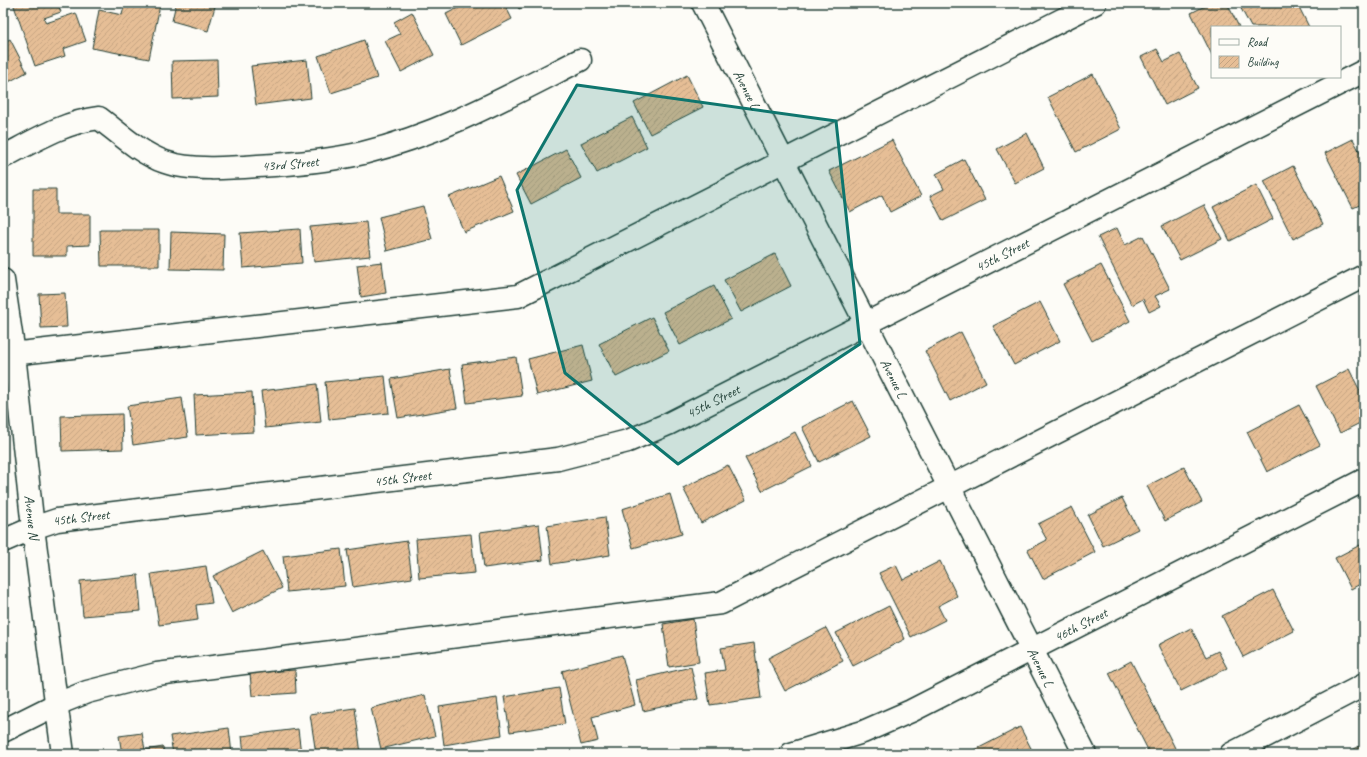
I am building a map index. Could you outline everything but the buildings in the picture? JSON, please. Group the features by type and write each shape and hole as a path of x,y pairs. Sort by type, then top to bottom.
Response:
{"street":[{"name":"Avenue L","path":"703,3 1085,754"},
{"path":"8,354 518,296 1095,3"},
{"name":"43rd Street","path":"3,157 63,127 81,120 99,118 143,151 164,162 184,166 241,167 313,162 362,153 440,129 471,116 580,60"},
{"name":"45th Street","path":"3,541 33,528 57,520 550,460 590,452 628,441 668,424 1364,71"},
{"path":"3,731 57,704 87,692 157,674 721,603 950,488 1364,276"},
{"name":"Avenue N","path":"3,280 8,354 63,754"},
{"name":"46th Street","path":"791,754 863,732 911,711 1364,480"},
{"path":"1231,754 1364,685"}],"highlighted area":[{"path":"577,85 836,121 860,344 678,464 565,373 517,190"}]}
